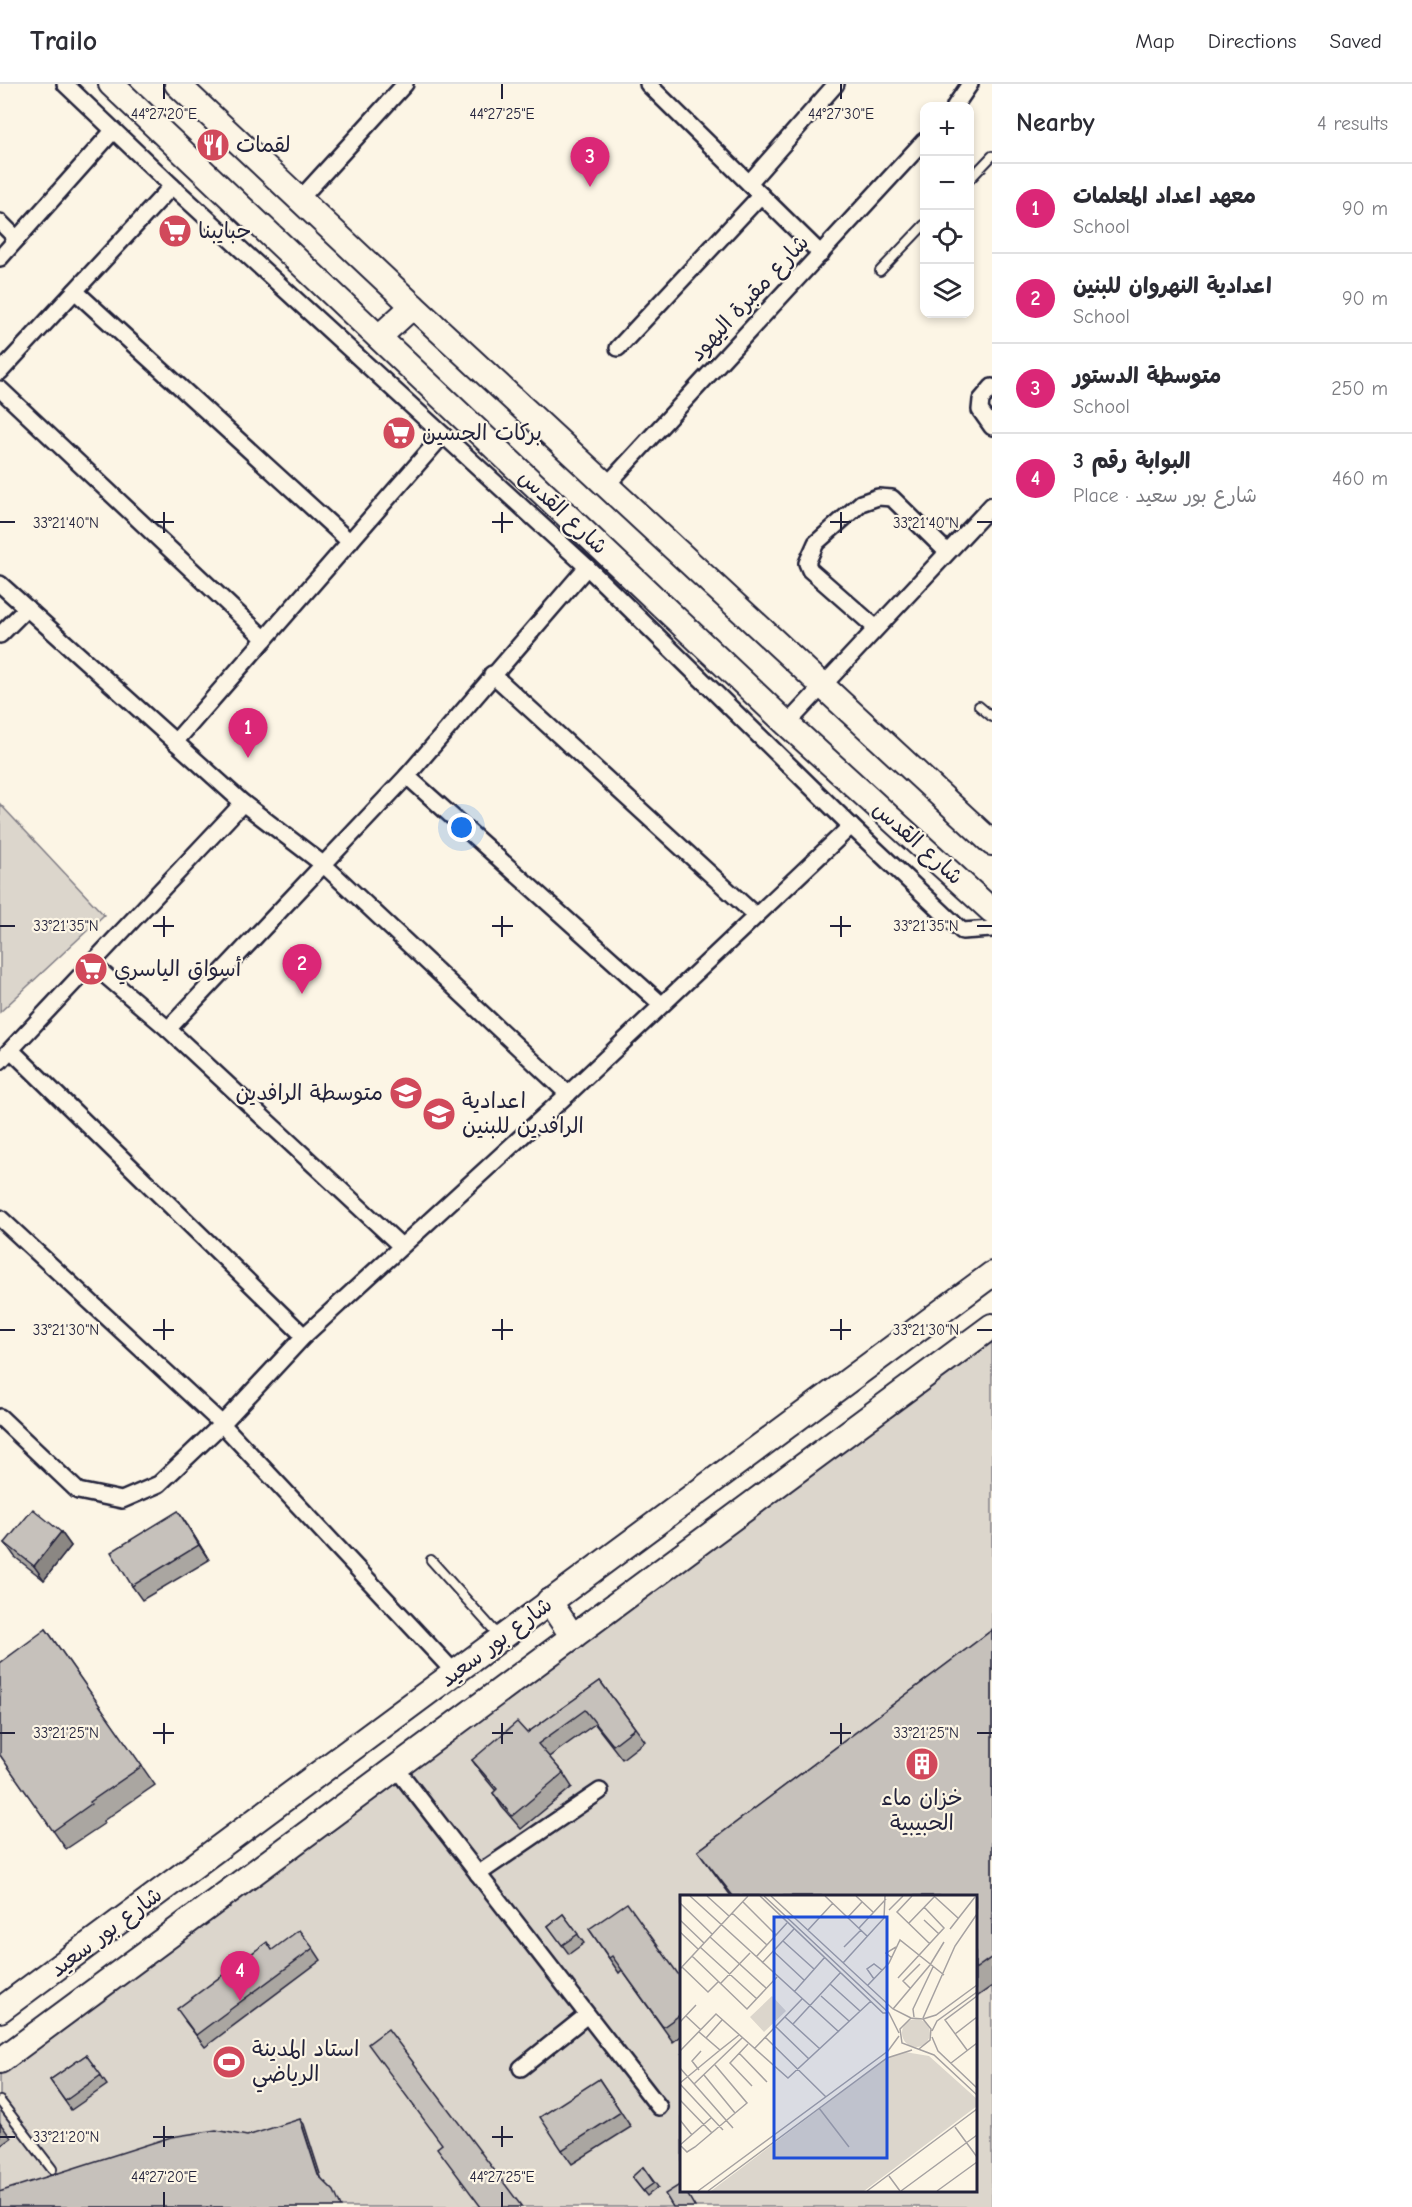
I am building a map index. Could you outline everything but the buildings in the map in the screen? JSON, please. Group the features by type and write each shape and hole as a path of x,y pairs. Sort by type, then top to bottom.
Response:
{"main road":[{"name":"شارع القدس","path":"111,84 787,724 992,911"},
{"path":"177,84 606,486 992,843"},
{"path":"379,337 413,306"},
{"name":"شارع بور سعيد","path":"0,2010 992,1274"},
{"name":"شارع بور سعيد","path":"0,2061 992,1326"},
{"path":"549,1601 573,1637"}],"street":[{"path":"65,84 172,186 587,567 851,826 962,931 992,929"},
{"path":"300,199 405,84"},
{"path":"648,84 821,254"},
{"path":"749,183 836,84"},
{"path":"958,102 970,84"},
{"path":"0,258 113,131"},
{"name":"شارع مقبرة اليهود","path":"606,486 920,145"},
{"path":"0,372 172,186"},
{"path":"618,348 761,195"},
{"path":"0,222 17,239"},
{"path":"75,291 350,542"},
{"path":"992,387 981,400 980,410 992,427"},
{"path":"0,389 265,639"},
{"path":"175,742 443,435"},
{"path":"876,628 810,570 807,563 816,543 861,503 878,497 892,498 947,552"},
{"path":"787,724 992,505"},
{"path":"168,1029 407,776 587,567"},
{"path":"0,584 243,804 324,865 568,1094"},
{"path":"0,635 27,608"},
{"path":"492,675 755,915"},
{"path":"407,776 661,1004"},
{"path":"243,804 6,1055 304,1336"},
{"path":"0,1417 78,1491 122,1500 159,1484 222,1424 304,1336 568,1094 851,826"},
{"path":"92,964 168,1029 401,1246"},
{"path":"0,1218 222,1424 455,1672"},
{"path":"396,1768 658,2108"},
{"path":"478,1874 600,1791"},
{"path":"520,2068 587,2015"}],"lane":[{"path":"974,174 992,156"},
{"path":"880,272 920,229"},
{"path":"979,706 992,717"},
{"path":"430,1560 501,1638"},
{"path":"0,2102 52,2169"}],"shaded area":[{"path":"0,804 104,915 0,1012"},
{"path":"992,1326 992,2207 0,2207 0,2061"}],"place":[{"name":"لقمات","path":"213,145"},
{"name":"متوسطة الدستور","path":"590,187"},
{"name":"حبايبنا","path":"175,231"},
{"name":"بركات الحسين","path":"399,433"},
{"name":"معهد اعداد المعلمات","path":"248,758"},
{"name":"أسواق الياسري","path":"91,969"},
{"name":"اعدادية النهروان للبنين","path":"302,994"},
{"name":"متوسطة الرافدين","path":"406,1093"},
{"name":"اعدادية الرافدين للبنين","path":"439,1114"},
{"name":"خزان ماء الحبيبية","path":"922,1764"},
{"name":"البوابة رقم 3","path":"240,2001"},
{"name":"استاد المدينة الرياضي","path":"229,2062"}]}
